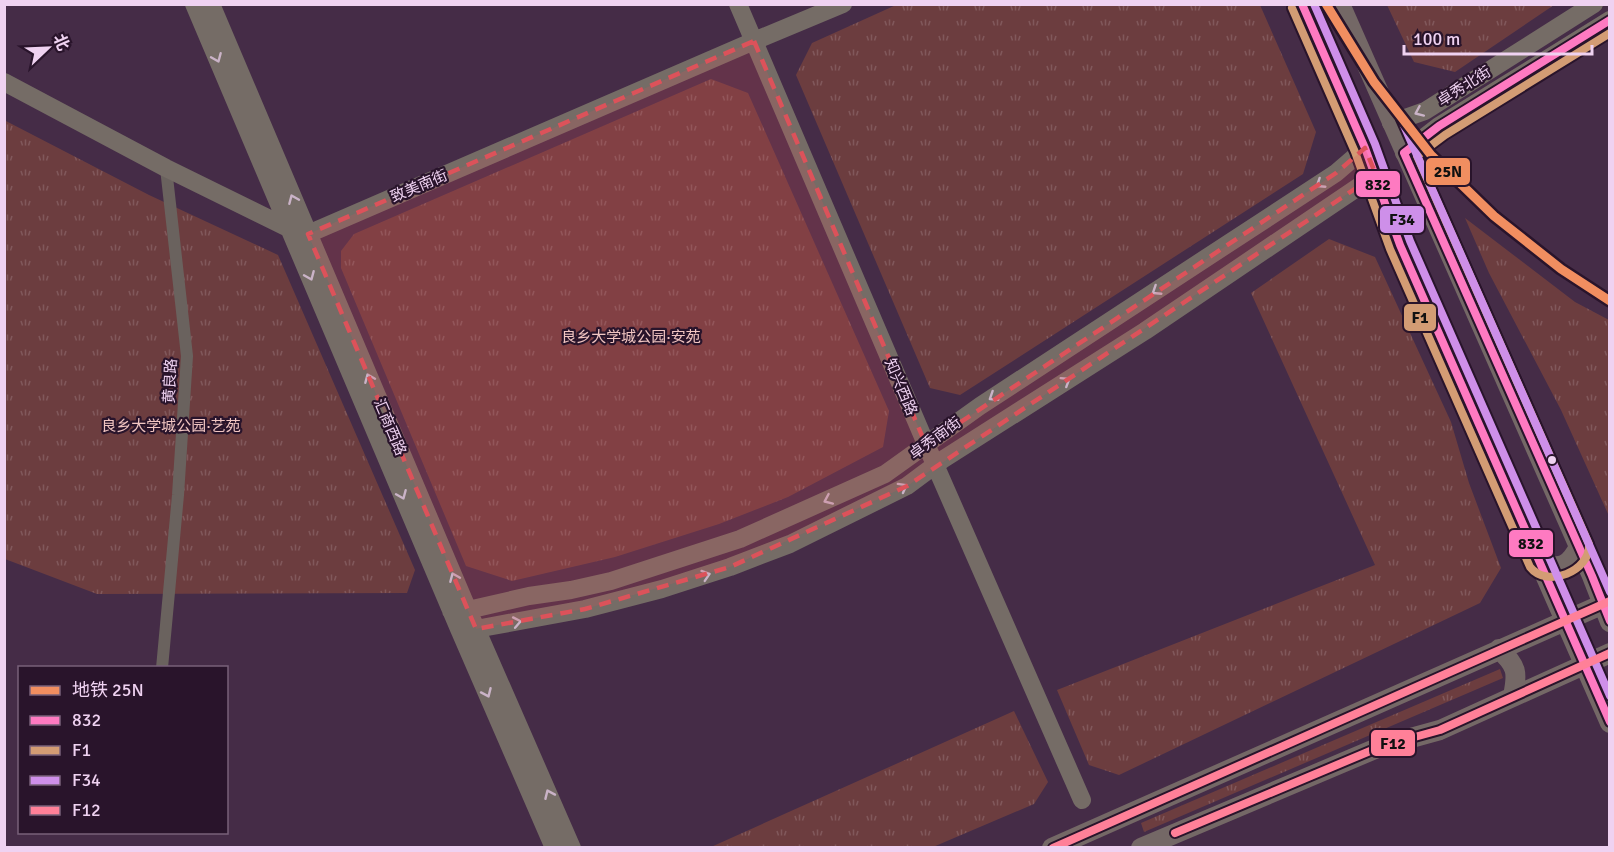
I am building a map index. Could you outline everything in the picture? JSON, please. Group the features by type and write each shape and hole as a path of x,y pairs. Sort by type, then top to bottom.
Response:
{"main road":[{"path":"1302,4 1376,175 1400,245 1610,723"},
{"path":"1052,848 1565,620 1607,609 1340,4"},
{"path":"1540,563 1554,567 1566,564 1573,558 1579,547"},
{"path":"1499,649 1512,662 1517,672 1513,696"},
{"path":"1141,848 1382,746 1440,730 1610,653"}],"street":[{"name":"汇商西路","path":"194,4 299,232 468,629 554,848"},
{"name":"汇商西路","path":"211,4 299,232"},
{"name":"知兴西路","path":"738,4 926,444 1082,800"},
{"name":"致美南街","path":"299,232 843,4"},
{"name":"卓秀北街","path":"1391,123 1425,111 1594,4"},
{"path":"1404,153 1439,126 1610,20"},
{"path":"4,82 166,168 299,232"},
{"name":"卓秀南街","path":"460,610 611,581 740,539 885,474 980,406 1336,173 1365,148"},
{"name":"黄良路","path":"162,666 178,495 187,356 166,168"},
{"name":"卓秀南街","path":"468,629 585,609 662,589 730,567 790,544 908,486 936,465 1144,331 1376,175"},
{"name":"汇商西路","path":"468,629 572,848"}],"highlighted area":[{"path":"754,41 926,445 1336,173 1365,148 1376,175 1360,187 907,486 730,567 585,609 476,629 308,234"}],"green space":[{"path":"896,5 1260,5 1316,132 1303,174 960,395 930,388 796,75 812,43"},
{"path":"1387,5 1554,5 1455,72 1414,62"},
{"name":"良乡大学城公园·安苑","path":"711,79 748,93 889,411 883,447 788,497 719,524 615,557 512,581 466,566 341,268 341,251 354,234"},
{"name":"良乡大学城公园·艺苑","path":"4,120 149,195 278,255 415,570 407,593 97,594 5,559"},
{"path":"1465,218 1575,302 1609,320 1609,516 1561,410 1489,273"},
{"path":"1329,239 1375,257 1451,422 1469,483 1501,568 1480,603 1119,775 1089,765 1057,690 1375,565 1251,293"},
{"path":"1500,669 1503,678 1144,832 1141,823"},
{"path":"1014,711 1048,782 1034,804 933,847 711,847"}],"metro line":[{"name":"25N","path":"1326,4 1374,82 1431,155 1494,216 1561,269 1610,301"}],"transit line":[{"name":"832","path":"1302,4 1365,148 1400,245 1610,722"},
{"name":"F34","path":"1314,4 1375,144 1410,241 1610,696"},
{"name":"F1","path":"1292,8 1355,152 1390,249 1530,567 1537,573 1557,577 1576,569 1583,562 1588,554 1589,544 1417,156 1445,135 1610,33"},
{"name":"832","path":"1610,20 1439,126 1404,153 1610,621"},
{"name":"F34","path":"1401,119 1610,592"},
{"name":"F12","path":"1053,848 1610,601"},
{"name":"F12","path":"1175,833 1382,746 1440,730 1610,653"}]}
